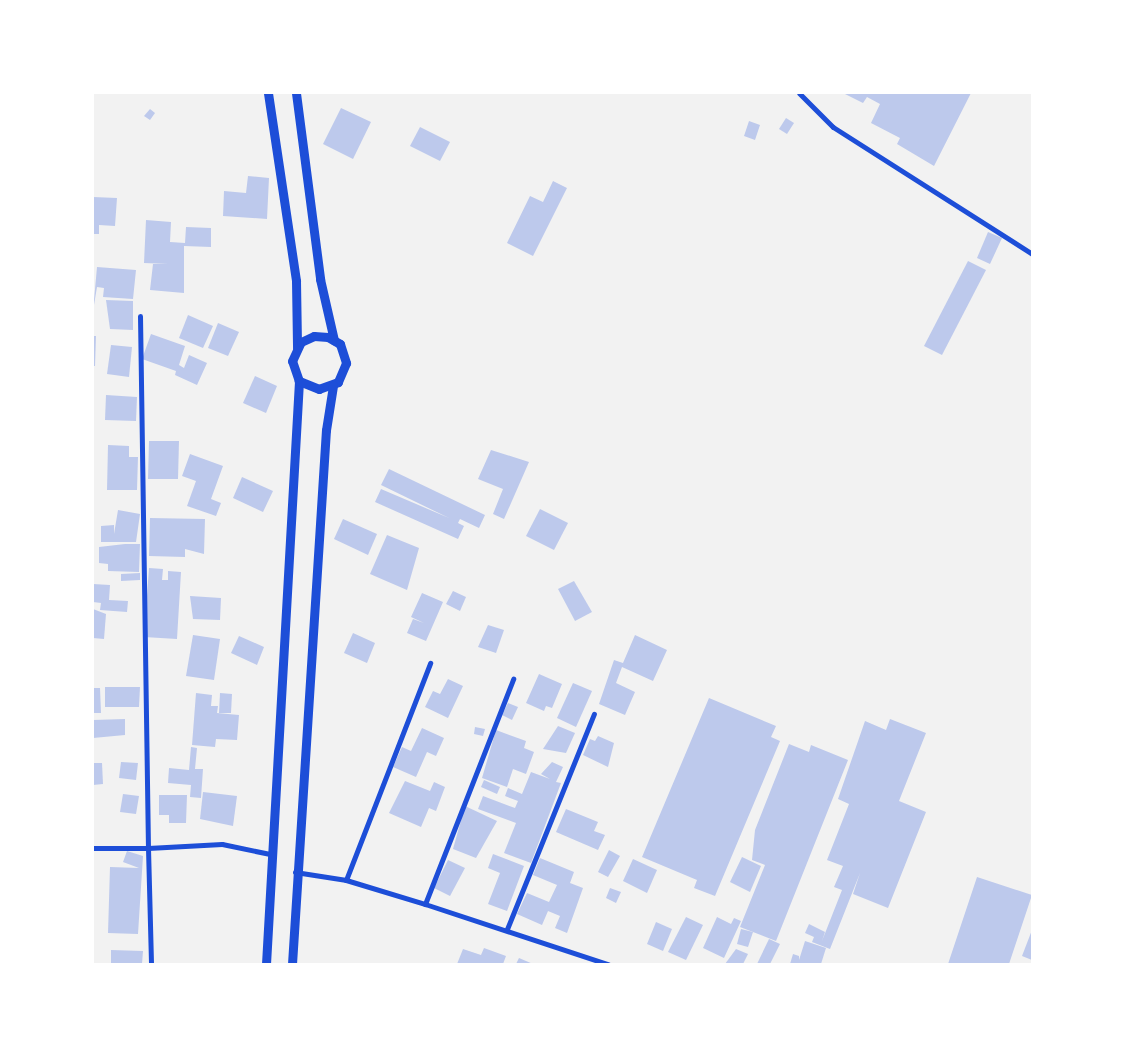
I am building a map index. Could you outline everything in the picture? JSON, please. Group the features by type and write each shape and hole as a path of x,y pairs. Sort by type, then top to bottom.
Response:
{"highway":[{"path":"266,964 270,854 299,381 292,361 297,348 296,281 268,93"},
{"path":"292,964 295,872 332,386 346,363 334,340 320,279 296,93"},
{"path":"297,348 314,336 334,340"},
{"path":"299,381 312,388 332,386"}],"street":[{"path":"799,93 833,127 1032,254"},
{"path":"140,316 151,964"},
{"path":"346,880 430,663"},
{"path":"425,904 513,679"},
{"path":"507,929 594,714"},
{"path":"93,848 222,845 270,854"},
{"path":"295,872 346,880 507,929 608,964"}],"building":[{"path":"843,93 971,93 934,166 897,144 900,138 871,123 880,104 867,97 863,103"},
{"path":"341,108 371,122 353,159 323,144"},
{"path":"150,109 155,113 150,120 144,116"},
{"path":"786,118 794,123 787,134 779,129"},
{"path":"749,121 760,125 755,140 744,136"},
{"path":"420,127 450,142 440,161 410,146"},
{"path":"248,176 269,178 267,219 223,216 224,191 246,193"},
{"path":"553,181 567,188 533,256 507,243 530,196 543,202"},
{"path":"93,197 117,198 115,226 99,225 99,234 93,234"},
{"path":"146,220 171,222 170,242 185,243 186,227 211,228 211,247 184,246 184,293 150,290 153,264 168,264 144,263"},
{"path":"988,232 1002,238 990,264 977,258"},
{"path":"968,261 986,270 942,355 924,346"},
{"path":"97,267 136,270 133,299 103,297 104,288 97,287 93,311"},
{"path":"106,300 133,301 133,330 110,329"},
{"path":"188,315 213,326 203,348 179,338"},
{"path":"218,323 239,332 228,356 208,348"},
{"path":"151,334 185,346 179,365 184,368 189,355 207,363 197,385 175,375 176,371 142,359"},
{"path":"93,336 96,336 95,366 93,366"},
{"path":"111,345 132,347 129,377 107,374"},
{"path":"255,376 277,386 266,413 243,403"},
{"path":"106,395 137,397 136,421 105,420"},
{"path":"149,441 179,441 178,479 148,479"},
{"path":"108,445 129,446 129,457 138,457 137,490 107,490"},
{"path":"491,450 529,462 504,519 493,514 503,489 478,479"},
{"path":"190,454 223,466 211,499 221,503 216,516 187,506 196,481 182,476"},
{"path":"389,469 485,515 479,528 460,519 458,523 464,526 458,539 375,502 381,489 449,518 381,485"},
{"path":"242,477 273,491 263,512 233,498"},
{"path":"540,509 568,523 554,550 526,536"},
{"path":"118,510 140,514 136,542 101,542 101,526 114,525 114,534"},
{"path":"150,518 205,519 204,554 185,549 185,557 149,556"},
{"path":"343,519 377,534 368,555 334,539"},
{"path":"387,535 419,548 407,590 370,574"},
{"path":"140,544 139,572 108,571 108,564 99,563 99,547"},
{"path":"149,568 163,569 162,580 168,580 168,571 181,572 177,639 144,637"},
{"path":"140,573 140,580 121,581 121,574"},
{"path":"574,581 592,612 575,621 558,589"},
{"path":"93,584 110,585 109,600 128,601 127,612 100,610 101,603 93,602"},
{"path":"453,591 466,597 460,611 446,604"},
{"path":"422,593 443,602 426,641 407,633 413,619 424,623 411,617"},
{"path":"190,596 221,598 220,620 193,619"},
{"path":"93,609 106,614 104,639 93,638"},
{"path":"488,625 504,630 496,653 478,647"},
{"path":"353,633 375,643 367,663 344,653"},
{"path":"193,635 220,639 214,680 186,676"},
{"path":"635,635 667,650 653,681 622,667 616,683 635,692 625,715 599,704 614,660 623,663"},
{"path":"239,636 264,647 257,665 231,653"},
{"path":"539,674 562,684 552,708 546,706 544,711 526,703"},
{"path":"448,679 463,686 448,718 425,707 433,691 440,694"},
{"path":"573,683 592,691 576,727 557,718"},
{"path":"105,687 140,687 139,707 105,707"},
{"path":"93,688 100,688 101,713 93,713"},
{"path":"196,693 212,695 211,706 218,706 217,713 239,715 237,740 216,739 215,747 192,745"},
{"path":"220,693 232,694 231,713 219,713"},
{"path":"709,698 776,726 771,737 780,741 715,896 694,888 697,880 642,857"},
{"path":"508,703 518,707 512,720 502,715"},
{"path":"125,719 125,735 93,738 93,720"},
{"path":"890,719 926,733 899,801 926,812 888,908 853,894 860,873 830,949 812,942 814,937 805,933 809,924 825,932 822,941 842,890 834,887 843,866 827,860 849,804 838,799 865,721 886,730"},
{"path":"558,726 575,733 566,753 543,749"},
{"path":"475,727 485,729 483,736 474,734"},
{"path":"422,728 444,738 436,756 427,752 416,777 393,767 402,747 411,751"},
{"path":"496,730 526,741 524,748 534,752 526,774 513,769 507,787 482,778"},
{"path":"598,736 614,743 608,767 583,755 590,739 595,741"},
{"path":"789,744 809,752 811,745 848,760 776,941 740,927 765,865 752,860 755,830"},
{"path":"191,747 197,748 195,769 203,769 201,798 190,797 191,785 168,783 169,768 189,770"},
{"path":"121,762 138,763 136,780 119,778"},
{"path":"552,762 563,767 556,782 561,783 531,863 504,853 516,823 478,809 483,796 515,808 518,801 505,796 508,788 522,794 531,772 550,779 541,774"},
{"path":"93,763 102,763 103,784 93,785"},
{"path":"484,780 500,787 497,794 481,787"},
{"path":"405,781 430,791 434,782 445,787 436,811 429,808 421,827 389,813"},
{"path":"203,792 237,796 233,826 200,819"},
{"path":"123,794 139,796 136,814 120,812"},
{"path":"159,795 187,795 186,823 169,823 169,815 159,815"},
{"path":"465,806 497,821 476,858 453,849"},
{"path":"566,809 598,822 594,831 605,835 598,850 556,832"},
{"path":"609,850 620,856 608,877 598,872"},
{"path":"127,851 143,856 138,934 108,933 110,867 139,868 123,862"},
{"path":"493,854 524,866 507,911 488,904 500,873 488,868"},
{"path":"742,857 761,866 750,892 730,882"},
{"path":"540,858 574,872 570,883 583,888 567,933 555,928 560,916 548,911 542,925 517,914 527,893 549,902 557,885 533,875"},
{"path":"633,859 657,870 647,893 623,881"},
{"path":"448,860 465,868 450,896 434,888"},
{"path":"977,877 1032,895 1009,964 948,964"},
{"path":"610,888 621,892 616,903 606,898"},
{"path":"686,917 703,925 686,960 668,952"},
{"path":"717,917 731,924 734,918 741,921 724,958 703,948"},
{"path":"656,922 672,929 663,951 647,944"},
{"path":"741,929 753,932 748,947 737,944"},
{"path":"1032,930 1032,960 1022,956"},
{"path":"769,939 780,944 770,964 757,964"},
{"path":"805,941 826,948 821,964 790,964 793,954 799,956 799,960"},
{"path":"484,948 506,956 503,964 457,964 463,949 481,955"},
{"path":"736,949 748,954 743,964 725,964"},
{"path":"111,950 143,951 142,964 111,964"},
{"path":"519,958 533,964 516,964"}]}
